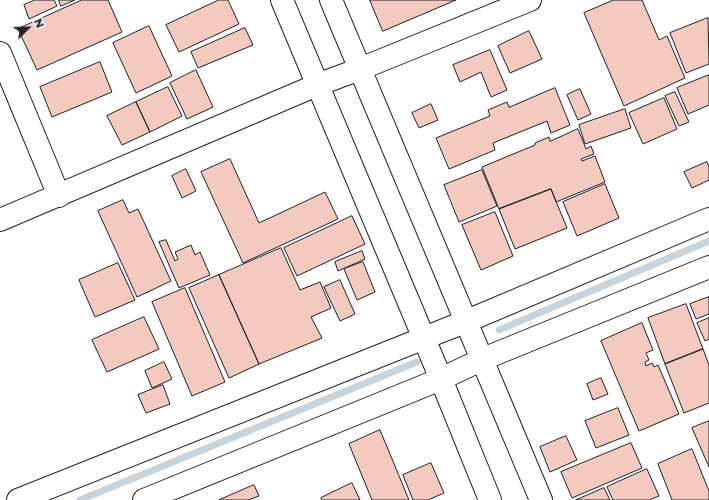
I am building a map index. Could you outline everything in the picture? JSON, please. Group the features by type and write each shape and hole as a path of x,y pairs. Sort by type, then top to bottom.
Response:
{"street":[{"path":"282,0 441,379 490,500"},
{"path":"332,0 541,500"},
{"path":"0,220 317,85 530,0"},
{"path":"0,53 59,196"},
{"path":"18,500 424,339 709,219"},
{"path":"144,500 441,379 482,359 709,267"}],"building":[{"path":"35,0 54,0 57,6 29,19 24,5"},
{"path":"59,0 75,0 61,6"},
{"path":"82,0 108,0 122,32 37,70 18,29"},
{"path":"219,0 228,0 239,24 179,52 166,25"},
{"path":"370,0 456,0 383,31"},
{"path":"614,0 642,0 659,40 667,36 685,78 624,106 584,13"},
{"path":"708,18 709,64 686,73 670,33"},
{"path":"149,26 172,76 136,93 113,43"},
{"path":"245,28 253,45 198,68 191,52"},
{"path":"529,31 542,59 510,73 498,46"},
{"path":"490,50 507,90 491,97 481,72 460,82 453,65"},
{"path":"100,62 112,92 52,117 40,87"},
{"path":"196,70 213,107 187,119 170,83"},
{"path":"709,75 709,105 688,114 677,88"},
{"path":"168,87 182,116 150,132 136,102"},
{"path":"555,88 570,125 551,133 547,121 493,143 495,150 449,169 436,138 490,116 488,110 507,102 509,107"},
{"path":"580,89 591,114 578,120 567,95"},
{"path":"675,92 689,122 679,126 665,96"},
{"path":"664,98 677,129 643,144 629,113"},
{"path":"136,102 150,132 122,145 107,116"},
{"path":"431,104 438,120 419,128 412,113"},
{"path":"625,109 631,128 585,144 579,125"},
{"path":"578,129 586,149 591,146 594,154 581,159 582,161 595,156 605,182 556,202 551,189 499,209 482,167 535,145 535,143 549,137 550,141"},
{"path":"230,159 259,223 325,192 338,219 243,263 201,172"},
{"path":"707,162 709,167 709,180 692,188 684,172"},
{"path":"186,169 196,191 182,198 172,176"},
{"path":"482,170 497,206 459,222 444,185"},
{"path":"605,184 619,218 577,236 563,202"},
{"path":"551,189 567,228 515,249 499,209"},
{"path":"123,200 129,213 138,209 171,281 137,297 98,211"},
{"path":"495,212 513,256 481,270 462,225"},
{"path":"352,216 365,244 297,276 284,248"},
{"path":"166,240 175,261 178,259 175,252 191,245 195,255 200,252 210,275 179,288 159,242"},
{"path":"281,248 300,290 320,282 331,308 311,317 322,338 259,364 219,275"},
{"path":"362,251 365,259 338,271 335,262"},
{"path":"363,262 375,292 357,300 344,269"},
{"path":"118,263 135,300 95,317 79,280"},
{"path":"219,275 259,364 229,378 189,288"},
{"path":"340,280 355,314 340,321 324,287"},
{"path":"185,288 225,382 192,396 152,302"},
{"path":"709,297 709,314 696,319 690,304"},
{"path":"686,304 703,349 665,364 648,318"},
{"path":"144,317 159,349 107,372 92,340"},
{"path":"709,318 709,339 705,341 697,323"},
{"path":"642,323 653,350 646,353 649,360 645,362 646,366 652,363 654,367 658,365 679,414 639,431 601,341"},
{"path":"703,349 709,365 709,403 684,413 665,364"},
{"path":"164,362 172,379 152,388 145,371"},
{"path":"601,378 608,394 593,400 587,384"},
{"path":"163,385 170,404 146,413 138,395"},
{"path":"618,408 629,435 596,448 585,421"},
{"path":"709,421 709,467 692,428"},
{"path":"380,430 409,500 372,500 349,444"},
{"path":"566,436 577,460 550,472 540,447"},
{"path":"631,443 642,468 572,498 561,472"},
{"path":"692,449 709,491 709,500 672,500 658,464"},
{"path":"431,463 444,493 428,500 413,500 403,475"},
{"path":"647,469 659,496 649,500 613,500 607,487"},
{"path":"352,483 360,500 322,500 321,498"},
{"path":"254,485 259,496 248,500 219,500"},
{"path":"604,488 610,500 576,500"}],"waterway":[{"path":"499,330 709,241"},
{"path":"80,500 417,362"}]}
